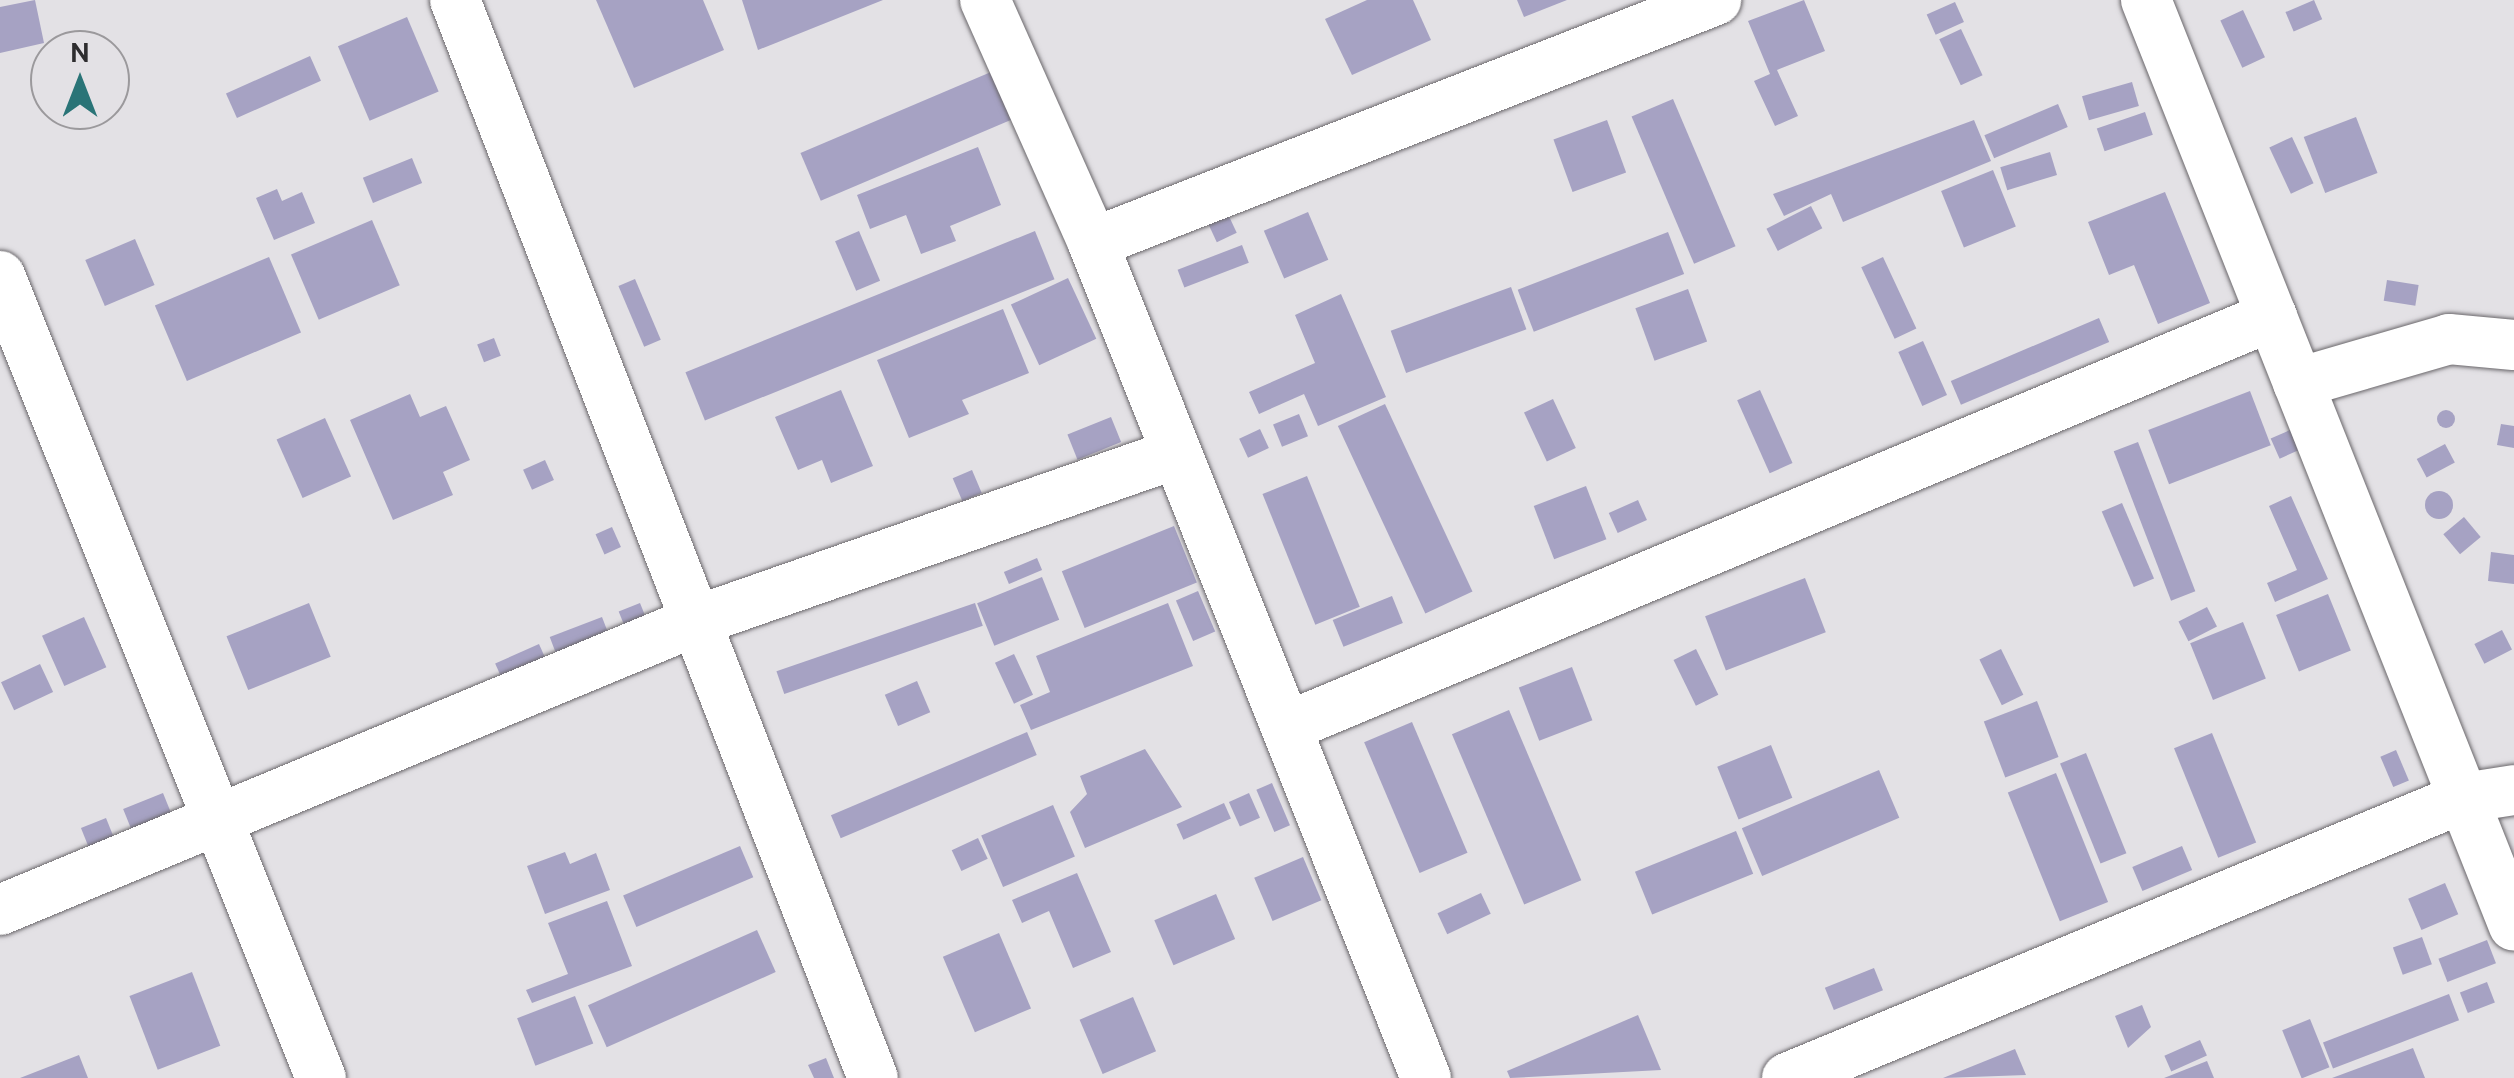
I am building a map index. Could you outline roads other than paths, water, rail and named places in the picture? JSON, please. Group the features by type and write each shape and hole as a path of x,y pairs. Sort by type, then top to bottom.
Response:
{"street":[{"path":"455,0 873,1078"},
{"path":"986,0 1092,243 1289,726 1426,1078"},
{"path":"1092,243 1716,0"},
{"path":"2146,0 2514,926"},
{"path":"0,276 320,1078"},
{"path":"1289,726 2272,316"},
{"path":"2298,383 2448,339 2514,345"},
{"path":"0,910 696,621 1175,454"},
{"path":"1787,1078 2463,798 2514,790"}]}
